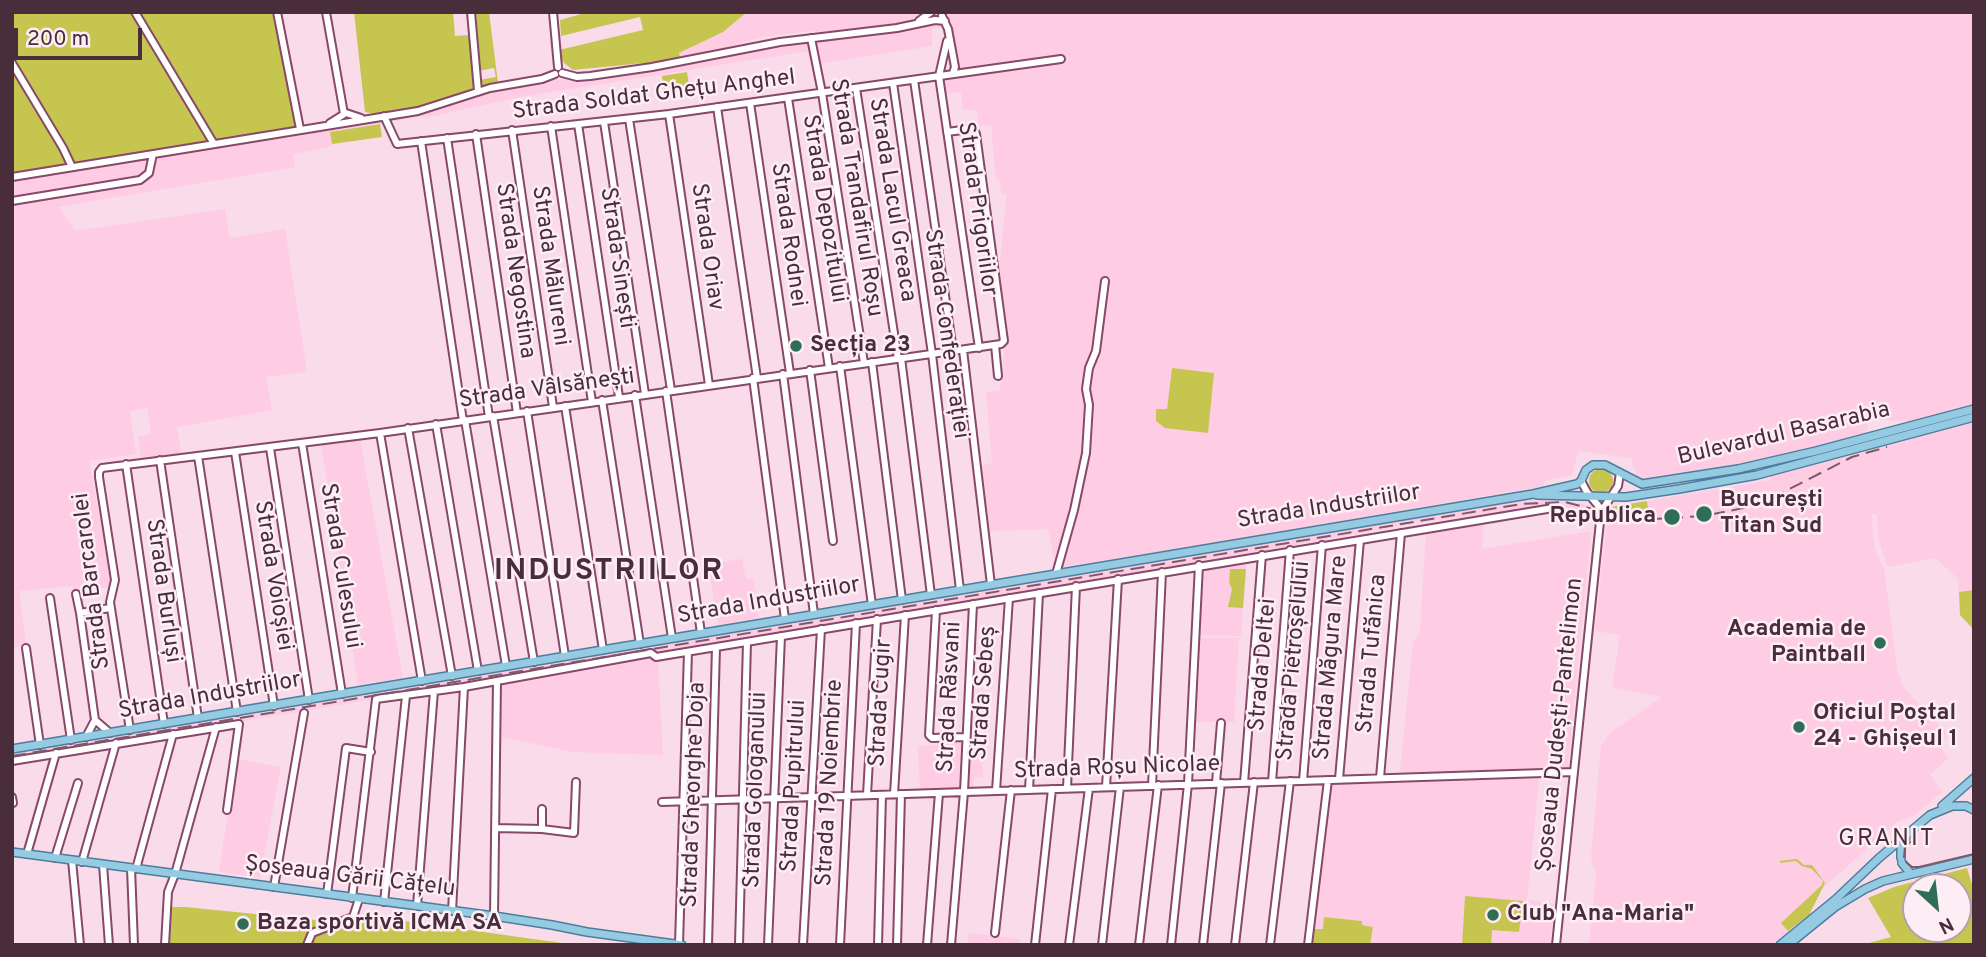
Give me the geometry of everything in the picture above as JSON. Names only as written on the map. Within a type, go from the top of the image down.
[{"type":"main road","name":"Bulevardul Basarabia","points":[[1605,465],[1638,483],[1646,484],[1738,469],[1974,409]]},
{"type":"main road","name":"Bulevardul Basarabia","points":[[1610,498],[1653,494],[1757,475],[1974,417]]},
{"type":"main road","name":"Strada Industriilor","points":[[12,750],[1533,494],[1581,481],[1589,467],[1605,465]]},
{"type":"main road","name":"Strada Industriilor","points":[[1533,494],[1610,498]]},
{"type":"main road","points":[[1780,945],[1974,778]]},
{"type":"main road","points":[[1930,815],[1952,806],[1966,806],[1974,810]]},
{"type":"main road","points":[[1908,833],[1901,848],[1902,860],[1910,873]]},
{"type":"main road","name":"Șoseaua Gării Cățelu","points":[[12,852],[494,916],[587,933],[681,945]]},
{"type":"main road","points":[[1916,873],[1973,861]]},
{"type":"main road","points":[[1788,945],[1858,892],[1882,881],[1902,876]]},
{"type":"street","points":[[135,12],[214,144]]},
{"type":"street","points":[[277,12],[300,129]]},
{"type":"street","points":[[326,12],[346,118]]},
{"type":"street","points":[[471,12],[478,91]]},
{"type":"street","points":[[553,12],[558,71]]},
{"type":"street","points":[[12,177],[300,129],[346,118],[425,110],[478,91],[542,79],[558,71],[583,77],[630,71],[811,38],[915,24],[938,16],[948,35],[946,71]]},
{"type":"street","points":[[946,71],[948,35]]},
{"type":"street","name":"Strada Trandafirul Roșu","points":[[811,38],[868,362],[902,600]]},
{"type":"street","name":"Strada Soldat Ghețu Anghel","points":[[384,116],[395,143],[421,141],[669,114],[914,80],[946,71],[1061,59]]},
{"type":"street","points":[[12,63],[72,167]]},
{"type":"street","name":"Strada Prigoriilor","points":[[946,71],[947,132],[979,348]]},
{"type":"street","points":[[914,80],[953,351]]},
{"type":"street","name":"Strada Confederației","points":[[893,83],[932,354],[960,590]]},
{"type":"street","name":"Strada Lacul Greaca","points":[[856,88],[900,358],[932,595]]},
{"type":"street","name":"Strada Depozitului","points":[[788,98],[829,368]]},
{"type":"street","name":"Strada Rodnei","points":[[750,103],[814,614]]},
{"type":"street","points":[[717,107],[785,619]]},
{"type":"street","name":"Strada Oriav","points":[[669,114],[709,385]]},
{"type":"street","points":[[629,119],[701,634]]},
{"type":"street","points":[[604,122],[645,394]]},
{"type":"street","name":"Strada Sinești","points":[[578,124],[619,397]]},
{"type":"street","points":[[551,126],[592,402]]},
{"type":"street","points":[[947,132],[972,129],[976,134],[1004,341],[998,345],[998,376]]},
{"type":"street","name":"Strada Mălureni","points":[[512,130],[552,407]]},
{"type":"street","name":"Strada Negostina","points":[[476,134],[517,413]]},
{"type":"street","points":[[447,138],[491,416],[534,662]]},
{"type":"street","points":[[421,141],[464,421],[506,666]]},
{"type":"street","points":[[12,201],[140,180],[149,173],[153,154]]},
{"type":"street","points":[[1056,574],[1086,453],[1088,368],[1096,351],[1105,281]]},
{"type":"street","name":"Strada Vâlsănești","points":[[100,471],[104,467],[380,433],[998,345]]},
{"type":"street","points":[[963,350],[991,585]]},
{"type":"street","points":[[840,366],[872,605]]},
{"type":"street","points":[[810,370],[833,541]]},
{"type":"street","points":[[635,395],[672,638]]},
{"type":"street","points":[[602,400],[640,644]]},
{"type":"street","points":[[565,406],[603,650]]},
{"type":"street","points":[[527,411],[565,656]]},
{"type":"street","points":[[436,424],[478,671]]},
{"type":"street","points":[[408,428],[452,676]]},
{"type":"street","points":[[380,433],[422,681]]},
{"type":"street","name":"Strada Culesului","points":[[302,443],[342,694]]},
{"type":"street","points":[[270,447],[273,481],[309,699]]},
{"type":"street","name":"Strada Voioșiei","points":[[235,452],[274,705]]},
{"type":"street","points":[[198,456],[237,712]]},
{"type":"street","points":[[160,460],[198,718]]},
{"type":"street","name":"Strada Burluși","points":[[126,464],[164,724]]},
{"type":"street","name":"Strada Barcarolei","points":[[100,471],[116,580],[110,596],[110,608],[130,730]]},
{"type":"street","points":[[1581,481],[1601,509],[1618,486],[1620,473]]},
{"type":"street","points":[[307,945],[312,933],[353,917],[376,699],[464,687],[651,653],[656,657],[688,652],[1553,508]]},
{"type":"street","name":"Șoseaua Dudești-Pantelimon","points":[[1556,945],[1601,509]]},
{"type":"street","name":"Strada Tufănica","points":[[1380,778],[1401,533]]},
{"type":"street","name":"Strada Măgura Mare","points":[[1339,779],[1360,540]]},
{"type":"street","name":"Strada Pietroșelului","points":[[1303,780],[1322,545]]},
{"type":"street","name":"Strada Deltei","points":[[1272,782],[1290,550]]},
{"type":"street","points":[[1244,782],[1262,555]]},
{"type":"street","points":[[1062,557],[1067,572]]},
{"type":"street","points":[[1171,945],[1188,784],[1199,565]]},
{"type":"street","points":[[1139,945],[1155,785],[1162,572]]},
{"type":"street","points":[[1106,787],[1118,579]]},
{"type":"street","points":[[1067,788],[1076,586]]},
{"type":"street","points":[[1029,790],[1039,593]]},
{"type":"street","points":[[76,594],[95,720],[86,737]]},
{"type":"street","points":[[50,598],[71,740]]},
{"type":"street","name":"Strada Sebeș","points":[[996,791],[1009,598]]},
{"type":"street","name":"Strada Răsvani","points":[[951,945],[964,792],[974,604]]},
{"type":"street","points":[[80,613],[110,608]]},
{"type":"street","points":[[936,610],[929,735],[932,738],[966,737]]},
{"type":"street","name":"Strada Cugir","points":[[897,945],[898,794],[905,615]]},
{"type":"street","points":[[867,795],[877,619]]},
{"type":"street","name":"Strada 19 Noiembrie","points":[[840,945],[856,623]]},
{"type":"street","name":"Strada Pupitrului","points":[[803,945],[821,629]]},
{"type":"street","name":"Strada Gologanului","points":[[768,945],[781,636]]},
{"type":"street","points":[[738,945],[747,642]]},
{"type":"street","name":"Strada Gheorghe Doja","points":[[708,945],[716,647]]},
{"type":"street","points":[[26,648],[40,745]]},
{"type":"street","points":[[681,945],[688,652]]},
{"type":"street","points":[[494,916],[497,681]]},
{"type":"street","points":[[452,911],[464,687]]},
{"type":"street","points":[[417,906],[434,691]]},
{"type":"street","points":[[384,902],[406,696]]},
{"type":"street","points":[[274,887],[303,713]]},
{"type":"street","points":[[95,720],[110,733]]},
{"type":"street","points":[[1203,945],[1221,723]]},
{"type":"street","name":"Strada Industriilor","points":[[216,727],[239,724],[227,810]]},
{"type":"street","points":[[12,761],[216,727],[166,901],[165,945]]},
{"type":"street","points":[[134,945],[133,868],[173,734]]},
{"type":"street","points":[[82,862],[116,743]]},
{"type":"street","points":[[327,894],[346,748],[371,751]]},
{"type":"street","points":[[27,854],[56,753]]},
{"type":"street","name":"Strada Roșu Nicolae","points":[[662,802],[1574,772]]},
{"type":"street","points":[[1308,945],[1328,780]]},
{"type":"street","points":[[1270,945],[1290,781]]},
{"type":"street","points":[[495,828],[574,833],[576,782]]},
{"type":"street","points":[[1235,945],[1254,782]]},
{"type":"street","points":[[55,858],[78,783]]},
{"type":"street","points":[[1102,945],[1120,787]]},
{"type":"street","points":[[1069,945],[1089,788]]},
{"type":"street","points":[[1035,945],[1052,789]]},
{"type":"street","points":[[995,933],[1011,790]]},
{"type":"street","points":[[927,945],[939,793]]},
{"type":"street","points":[[878,945],[882,794]]},
{"type":"street","points":[[542,809],[542,829]]},
{"type":"street","points":[[72,860],[80,945]]},
{"type":"street","points":[[103,865],[109,945]]},
{"type":"shaded area","points":[[12,12],[278,12],[298,126],[12,174]]},
{"type":"shaded area","points":[[354,12],[453,12],[455,36],[471,35],[476,88],[425,106],[375,114],[365,112]]},
{"type":"shaded area","points":[[473,12],[489,12],[498,83],[481,87],[479,80],[496,77],[494,68],[478,71]]},
{"type":"shaded area","points":[[589,12],[747,12],[723,32],[679,53],[681,60],[650,66],[644,63],[573,70],[563,62],[559,50],[643,30],[640,17],[561,36],[560,20]]},
{"type":"shaded area","points":[[747,12],[1974,12],[1974,404],[1911,421],[1869,419],[1865,436],[1745,464],[1638,481],[1631,458],[1578,451],[1572,475],[1544,481],[1543,486],[1056,568],[1048,529],[989,531],[980,466],[992,463],[986,392],[1000,391],[1005,342],[996,261],[1000,260],[1007,194],[1002,194],[999,179],[996,179],[991,125],[978,126],[977,110],[962,110],[961,92],[946,94],[945,78],[959,75],[952,26],[932,29],[932,46],[811,65],[808,51],[520,97],[425,118],[422,116],[331,132],[332,146],[293,154],[295,167],[58,207],[75,231],[225,209],[230,238],[285,229],[307,372],[266,377],[272,410],[177,427],[181,453],[141,458],[138,437],[151,434],[147,408],[130,411],[136,454],[89,461],[112,583],[109,587],[74,592],[72,586],[19,591],[26,645],[12,648],[12,174],[365,115],[367,121],[426,111],[503,87],[641,71],[822,39],[817,32],[810,31],[762,37],[681,60],[679,53],[723,32]]},
{"type":"shaded area","points":[[687,72],[689,85],[664,89],[662,76]]},
{"type":"shaded area","points":[[380,124],[382,137],[332,144],[330,132]]},
{"type":"shaded area","points":[[1172,368],[1214,373],[1208,433],[1165,428],[1156,421],[1156,409],[1167,409]]},
{"type":"shaded area","points":[[1974,423],[1974,590],[1959,592],[1958,579],[1936,558],[1889,567],[1878,537],[1877,515],[1872,514],[1874,542],[1884,568],[1897,669],[1904,688],[1947,734],[1941,747],[1948,758],[1930,775],[1942,792],[1913,816],[1897,822],[1783,924],[1789,932],[1772,945],[1589,945],[1596,873],[1591,858],[1601,746],[1610,733],[1662,697],[1612,687],[1620,635],[1595,631],[1608,513],[1649,515],[1647,501],[1770,480],[1770,475],[1885,441]]},
{"type":"shaded area","points":[[360,439],[403,678],[358,685],[321,443]]},
{"type":"shaded area","points":[[1601,469],[1609,473],[1613,481],[1609,489],[1601,493],[1593,489],[1589,481],[1593,473]]},
{"type":"shaded area","points":[[1557,499],[1593,506],[1594,514],[1558,506],[1427,521],[1163,569],[654,654],[651,657],[652,662],[658,661],[663,755],[573,752],[501,737],[499,678],[12,760],[12,754],[1427,515],[1511,502]]},
{"type":"shaded area","points":[[1647,501],[1649,516],[1608,513],[1611,507]]},
{"type":"shaded area","points":[[1484,522],[1482,549],[1591,531],[1568,767],[1540,768],[1527,900],[1554,904],[1550,945],[1370,945],[1373,927],[1361,925],[1361,921],[1325,917],[1323,930],[1314,929],[1332,782],[1399,780],[1413,642],[1420,631],[1426,533]]},
{"type":"shaded area","points":[[742,559],[746,579],[753,578],[759,618],[718,625],[708,564]]},
{"type":"shaded area","points":[[1246,562],[1241,636],[1197,635],[1200,568]]},
{"type":"shaded area","points":[[1230,569],[1246,569],[1243,608],[1228,607],[1232,589],[1229,583]]},
{"type":"shaded area","points":[[1974,590],[1974,630],[1960,615],[1959,592]]},
{"type":"shaded area","points":[[1197,638],[1239,638],[1234,722],[1192,722]]},
{"type":"shaded area","points":[[967,741],[967,747],[982,747],[983,777],[974,777],[974,789],[920,791],[918,746]]},
{"type":"shaded area","points":[[236,759],[281,767],[260,877],[219,872]]},
{"type":"shaded area","points":[[1797,859],[1804,865],[1812,865],[1825,883],[1809,915],[1788,931],[1781,923],[1822,885],[1823,881],[1812,869],[1802,866],[1796,861],[1780,863]]},
{"type":"shaded area","points":[[1967,868],[1969,873],[1948,873]]},
{"type":"shaded area","points":[[1972,884],[1974,945],[1862,945],[1891,937],[1868,898],[1902,885],[1902,943],[1972,943]]},
{"type":"shaded area","name":"Club \"Ana-Maria\"","points":[[1465,896],[1523,901],[1519,932],[1492,930],[1491,945],[1462,945]]},
{"type":"shaded area","name":"Baza sportivă ICMA SA","points":[[170,907],[316,920],[315,929],[307,934],[305,945],[169,945]]},
{"type":"shaded area","points":[[362,915],[576,945],[312,945],[313,939],[319,933],[352,923]]},
{"type":"shaded area","points":[[1324,917],[1362,921],[1362,925],[1373,927],[1370,945],[1312,945],[1314,929],[1323,929]]},
{"type":"shaded area","points":[[969,933],[1020,939],[1020,945],[968,945]]},
{"type":"tram line","points":[[1904,857],[1905,847],[1917,836]]},
{"type":"tram line","points":[[1906,862],[1912,867],[1919,867],[1974,854]]},
{"type":"railway","points":[[12,756],[1521,504],[1565,502],[1619,516],[1654,519],[1704,516],[1758,505],[1852,457],[1887,447]]},
{"type":"place","name":"Secția 23","points":[[796,346]]},
{"type":"place","name":"București Titan Sud","points":[[1704,514]]},
{"type":"place","name":"Republica","points":[[1672,517]]},
{"type":"place","name":"Academia de Paintball","points":[[1880,643]]},
{"type":"place","name":"Oficiul Poștal 24 - Ghișeul 1","points":[[1799,727]]},
{"type":"place","name":"Club \"Ana-Maria\"","points":[[1493,915]]},
{"type":"place","name":"Baza sportivă ICMA SA","points":[[243,924]]},
{"type":"district","name":"INDUSTRIILOR","points":[[609,573]]},
{"type":"district","name":"GRANIT","points":[[1887,840]]}]
